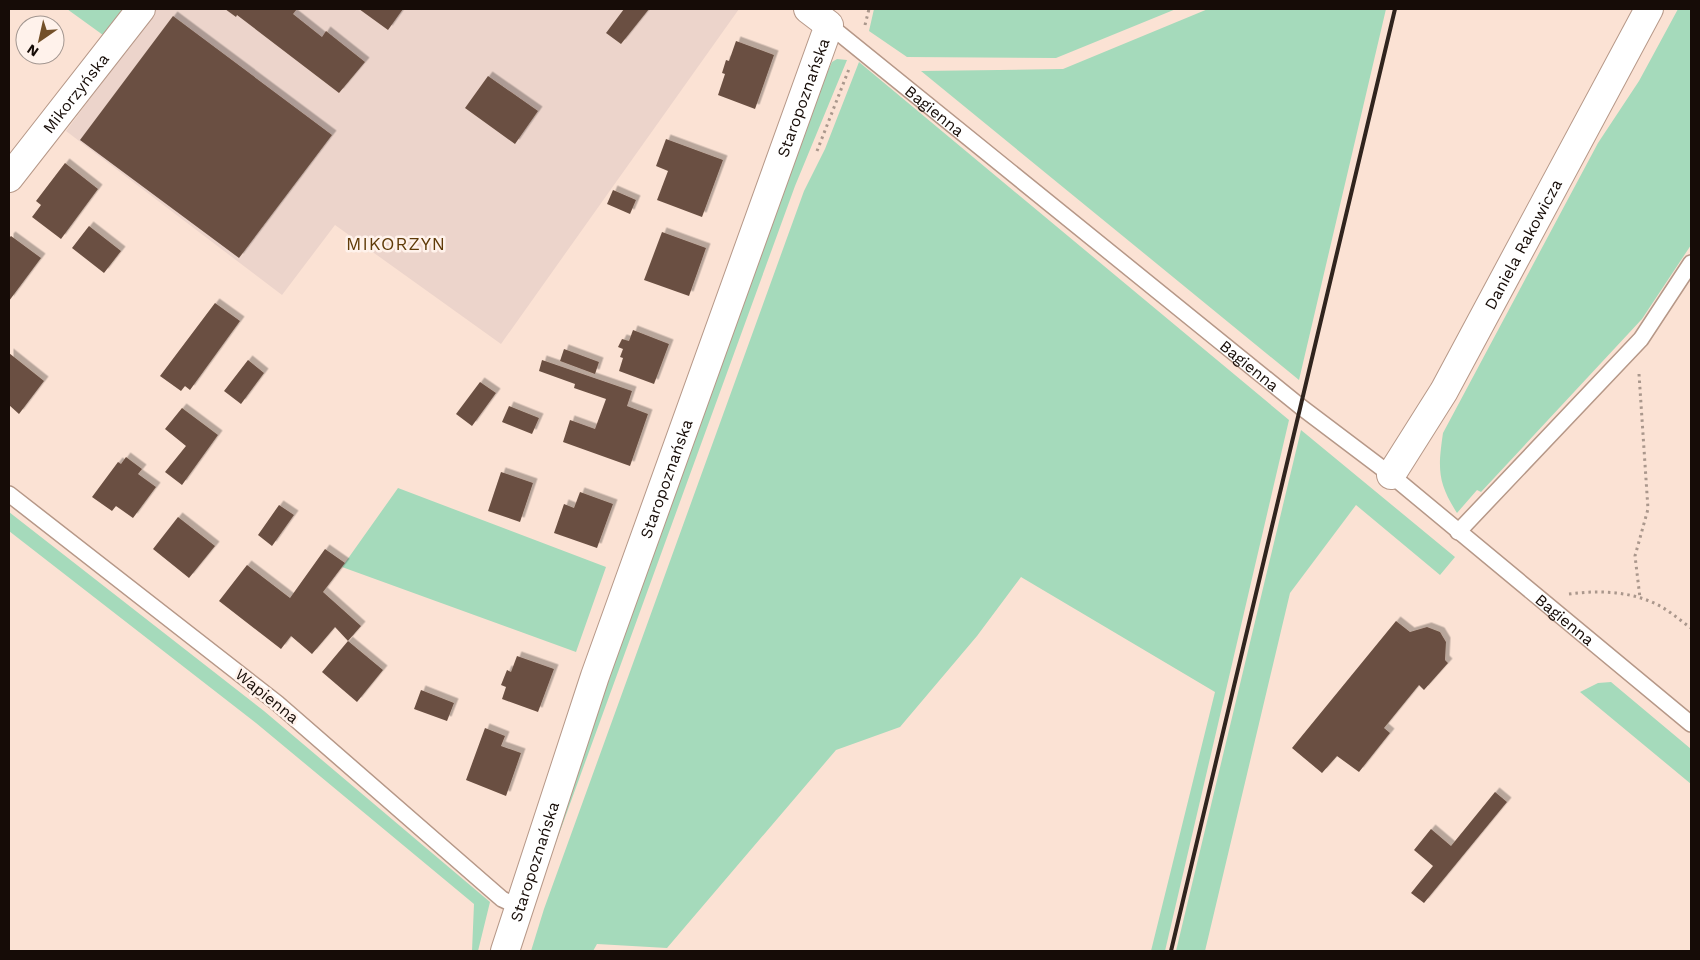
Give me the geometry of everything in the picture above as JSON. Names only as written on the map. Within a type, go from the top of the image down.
[{"type":"street","name":"Mikorzyńska","points":[[9,178],[141,9]]},
{"type":"street","name":"Daniela Rakowicza","points":[[1390,476],[1444,391],[1649,9]]},
{"type":"street","name":"Staropoznańska","points":[[505,951],[595,676],[824,14]]},
{"type":"lane","name":"Bagienna","points":[[824,14],[1285,394],[1390,476],[1691,724]]},
{"type":"lane","points":[[1458,532],[1641,339],[1691,263]]},
{"type":"lane","name":"Wapienna","points":[[9,494],[277,703],[502,899],[519,907]]},
{"type":"path","points":[[1640,598],[1635,556],[1648,510],[1638,361],[1641,339]]},
{"type":"path","points":[[1539,598],[1585,592],[1629,594],[1660,606],[1691,628]]},
{"type":"shaded area","points":[[135,9],[739,9],[501,344],[335,225],[282,295],[66,131],[149,19]]},
{"type":"green space","points":[[67,9],[124,9],[103,35]]},
{"type":"green space","points":[[874,9],[1176,9],[1056,58],[907,57],[869,31]]},
{"type":"green space","points":[[1208,9],[1386,9],[1299,380],[921,71],[1063,69]]},
{"type":"green space","points":[[1678,9],[1691,9],[1691,245],[1642,319],[1481,492],[1477,490],[1457,513],[1442,483],[1440,456],[1443,433],[1598,143],[1639,81]]},
{"type":"green space","points":[[837,59],[847,60],[795,186],[547,867],[606,687],[826,75],[832,62]]},
{"type":"green space","points":[[859,62],[1289,420],[1165,951],[1151,951],[1215,692],[1021,577],[977,636],[900,727],[836,750],[667,948],[597,944],[593,951],[531,951],[544,909],[804,191],[825,149]]},
{"type":"green space","points":[[1301,430],[1455,557],[1440,575],[1356,505],[1290,593],[1205,951],[1176,951]]},
{"type":"green space","points":[[398,488],[606,567],[576,652],[342,567]]},
{"type":"green space","points":[[9,512],[264,711],[490,902],[478,951],[472,951],[474,904],[256,723],[9,531]]},
{"type":"green space","points":[[1611,682],[1691,749],[1691,784],[1580,692],[1598,683]]},
{"type":"building","points":[[225,9],[297,9],[293,14],[322,37],[326,31],[365,62],[339,93],[237,15],[236,17]]},
{"type":"building","points":[[359,9],[403,9],[388,30]]},
{"type":"building","points":[[624,9],[649,9],[621,44],[606,33]]},
{"type":"building","points":[[173,16],[332,135],[239,258],[80,140]]},
{"type":"building","points":[[736,41],[774,55],[755,109],[718,95],[725,74],[722,73],[726,60],[729,61]]},
{"type":"building","points":[[488,76],[538,111],[515,144],[465,108]]},
{"type":"building","points":[[666,139],[723,160],[702,217],[657,200],[668,171],[656,166]]},
{"type":"building","points":[[65,163],[98,189],[61,239],[32,217],[41,205],[36,201]]},
{"type":"building","points":[[613,190],[636,200],[630,214],[607,204]]},
{"type":"building","points":[[89,226],[121,251],[104,273],[72,248]]},
{"type":"building","points":[[662,232],[706,248],[689,296],[644,280]]},
{"type":"building","points":[[11,236],[41,258],[9,301],[9,238]]},
{"type":"building","points":[[215,303],[240,321],[190,390],[185,386],[181,391],[160,376]]},
{"type":"building","points":[[633,330],[669,344],[654,384],[619,371],[623,358],[620,357],[623,349],[618,347],[622,339],[629,341]]},
{"type":"building","points":[[564,349],[599,362],[595,374],[560,361]]},
{"type":"building","points":[[9,353],[44,381],[19,414],[9,405]]},
{"type":"building","points":[[248,360],[264,373],[241,404],[224,391]]},
{"type":"building","points":[[542,360],[632,391],[627,406],[648,414],[630,466],[563,442],[570,420],[595,429],[606,399],[574,388],[575,384],[539,371]]},
{"type":"building","points":[[480,382],[496,393],[472,426],[456,414]]},
{"type":"building","points":[[509,406],[539,418],[532,434],[502,422]]},
{"type":"building","points":[[182,408],[218,435],[182,485],[165,472],[186,446],[165,429]]},
{"type":"building","points":[[126,457],[142,469],[138,474],[156,487],[133,518],[116,506],[112,511],[92,497],[118,462],[121,464]]},
{"type":"building","points":[[501,472],[533,483],[520,522],[488,511]]},
{"type":"building","points":[[580,492],[613,504],[597,548],[554,533],[564,504],[574,508]]},
{"type":"building","points":[[279,505],[294,515],[272,546],[258,535]]},
{"type":"building","points":[[178,517],[215,546],[189,578],[153,549]]},
{"type":"building","points":[[325,549],[345,563],[323,592],[361,626],[348,641],[335,627],[312,654],[291,636],[281,649],[219,601],[247,565],[290,598]]},
{"type":"building","points":[[1396,621],[1410,632],[1427,627],[1440,632],[1446,642],[1445,660],[1448,663],[1424,690],[1419,685],[1384,728],[1390,733],[1359,772],[1337,756],[1322,773],[1292,748]]},
{"type":"building","points":[[348,641],[383,670],[357,702],[322,672]]},
{"type":"building","points":[[517,656],[554,669],[538,712],[502,699],[506,687],[501,685],[507,670],[511,672]]},
{"type":"building","points":[[421,690],[454,703],[447,721],[414,709]]},
{"type":"building","points":[[485,728],[505,736],[501,746],[521,753],[506,796],[466,780]]},
{"type":"building","points":[[1495,792],[1507,802],[1424,903],[1411,893],[1433,866],[1414,850],[1431,829],[1451,846]]},
{"type":"railway","points":[[1171,951],[1395,9]]},
{"type":"district","name":"MIKORZYN","points":[[396,243]]}]
